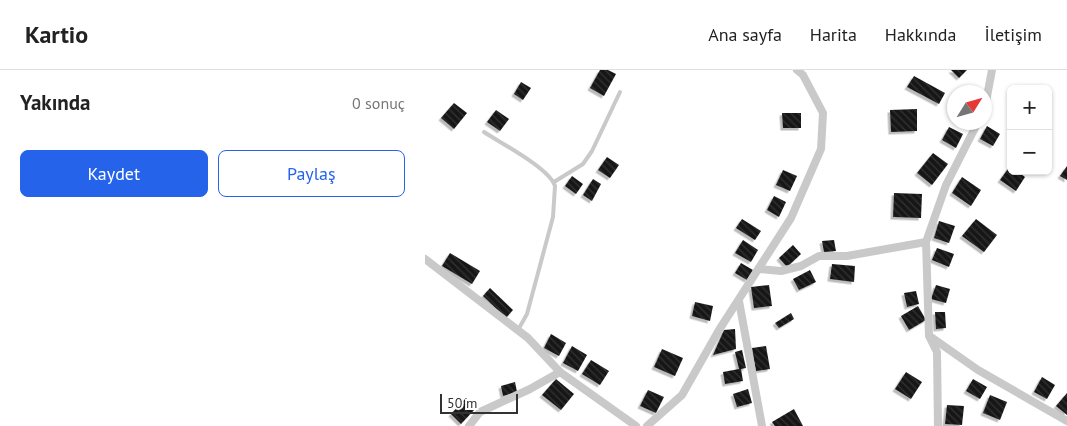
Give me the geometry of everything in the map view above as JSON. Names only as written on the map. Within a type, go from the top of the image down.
[{"type":"street","points":[[647,426],[682,395],[719,330],[791,218],[821,149],[823,113],[803,75],[797,70]]},
{"type":"street","points":[[989,85],[992,70]]},
{"type":"street","points":[[938,426],[937,352],[929,336],[926,242],[946,185],[974,130]]},
{"type":"street","points":[[759,269],[781,271],[801,266],[819,256],[847,256],[926,242]]},
{"type":"street","points":[[425,259],[528,338],[560,372],[636,426]]},
{"type":"street","points":[[739,301],[762,426]]},
{"type":"street","points":[[929,336],[978,370],[1067,421]]},
{"type":"street","points":[[469,426],[480,412],[530,389],[560,372]]},
{"type":"lane","points":[[554,182],[583,164],[592,151],[620,92]]},
{"type":"lane","points":[[484,132],[545,171],[555,186],[553,216],[527,314],[517,330]]},
{"type":"building","points":[[600,70],[608,70],[616,74],[604,96],[590,88]]},
{"type":"building","points":[[951,70],[967,70],[959,78]]},
{"type":"building","points":[[914,76],[945,93],[939,104],[907,87]]},
{"type":"building","points":[[521,82],[531,88],[523,100],[514,94]]},
{"type":"building","points":[[454,103],[467,113],[454,129],[441,118]]},
{"type":"building","points":[[917,109],[917,131],[891,132],[890,110]]},
{"type":"building","points":[[496,110],[509,119],[500,131],[487,122]]},
{"type":"building","points":[[782,113],[801,113],[801,128],[783,128]]},
{"type":"building","points":[[992,129],[1000,134],[993,146],[980,139],[985,130]]},
{"type":"building","points":[[947,130],[955,130],[963,134],[956,148],[942,140]]},
{"type":"building","points":[[933,153],[948,164],[932,185],[917,173]]},
{"type":"building","points":[[607,157],[619,165],[610,178],[598,170]]},
{"type":"building","points":[[1067,166],[1067,180],[1060,176]]},
{"type":"building","points":[[783,170],[797,176],[790,191],[776,185]]},
{"type":"building","points":[[1007,170],[1007,175],[1022,175],[1025,177],[1016,191],[1000,180]]},
{"type":"building","points":[[572,176],[583,184],[576,194],[565,186]]},
{"type":"building","points":[[962,177],[981,190],[971,206],[952,193]]},
{"type":"building","points":[[593,179],[601,184],[592,201],[583,195]]},
{"type":"building","points":[[894,193],[922,194],[921,218],[893,217]]},
{"type":"building","points":[[774,196],[786,202],[779,217],[767,210]]},
{"type":"building","points":[[742,219],[761,231],[755,240],[736,228]]},
{"type":"building","points":[[976,219],[997,235],[984,252],[962,236]]},
{"type":"building","points":[[939,221],[955,226],[949,243],[934,238]]},
{"type":"building","points":[[743,240],[758,250],[751,262],[735,253]]},
{"type":"building","points":[[834,240],[836,251],[824,252],[822,241]]},
{"type":"building","points":[[793,245],[801,254],[787,267],[779,258]]},
{"type":"building","points":[[937,248],[954,254],[949,267],[932,260]]},
{"type":"building","points":[[450,253],[480,271],[472,284],[442,266]]},
{"type":"building","points":[[741,263],[753,270],[747,280],[735,273]]},
{"type":"building","points":[[832,264],[855,266],[854,282],[830,279]]},
{"type":"building","points":[[810,270],[816,282],[799,290],[793,279]]},
{"type":"building","points":[[769,285],[772,306],[754,308],[751,287]]},
{"type":"building","points":[[936,285],[950,289],[946,303],[931,299]]},
{"type":"building","points":[[490,288],[513,310],[506,318],[483,296]]},
{"type":"building","points":[[916,291],[919,304],[907,307],[904,293]]},
{"type":"building","points":[[695,302],[713,306],[710,321],[692,316]]},
{"type":"building","points":[[918,306],[926,320],[909,330],[901,316]]},
{"type":"building","points":[[935,312],[945,312],[946,328],[936,329]]},
{"type":"building","points":[[791,313],[794,319],[779,328],[775,323]]},
{"type":"building","points":[[735,329],[736,349],[713,355],[724,330]]},
{"type":"building","points":[[551,334],[566,343],[559,356],[544,348]]},
{"type":"building","points":[[572,346],[587,355],[578,371],[563,363]]},
{"type":"building","points":[[766,346],[770,369],[756,371],[752,348]]},
{"type":"building","points":[[662,349],[683,358],[675,376],[654,367]]},
{"type":"building","points":[[742,350],[746,368],[741,369],[743,381],[725,384],[723,372],[739,369],[735,352]]},
{"type":"building","points":[[591,360],[609,371],[600,385],[582,374]]},
{"type":"building","points":[[906,372],[922,382],[911,399],[895,389]]},
{"type":"building","points":[[1042,377],[1055,385],[1047,399],[1034,392]]},
{"type":"building","points":[[556,379],[574,394],[561,410],[542,395]]},
{"type":"building","points":[[973,379],[987,387],[980,399],[966,391]]},
{"type":"building","points":[[515,382],[517,392],[503,396],[501,386]]},
{"type":"building","points":[[748,389],[752,403],[737,407],[733,394]]},
{"type":"building","points":[[648,390],[664,397],[656,413],[640,406]]},
{"type":"building","points":[[1067,393],[1067,415],[1056,406]]},
{"type":"building","points":[[990,395],[1007,402],[1000,420],[983,413]]},
{"type":"building","points":[[466,398],[476,408],[461,424],[451,414]]},
{"type":"building","points":[[947,405],[964,406],[962,425],[945,424]]},
{"type":"building","points":[[794,409],[803,426],[775,426],[772,422]]}]
